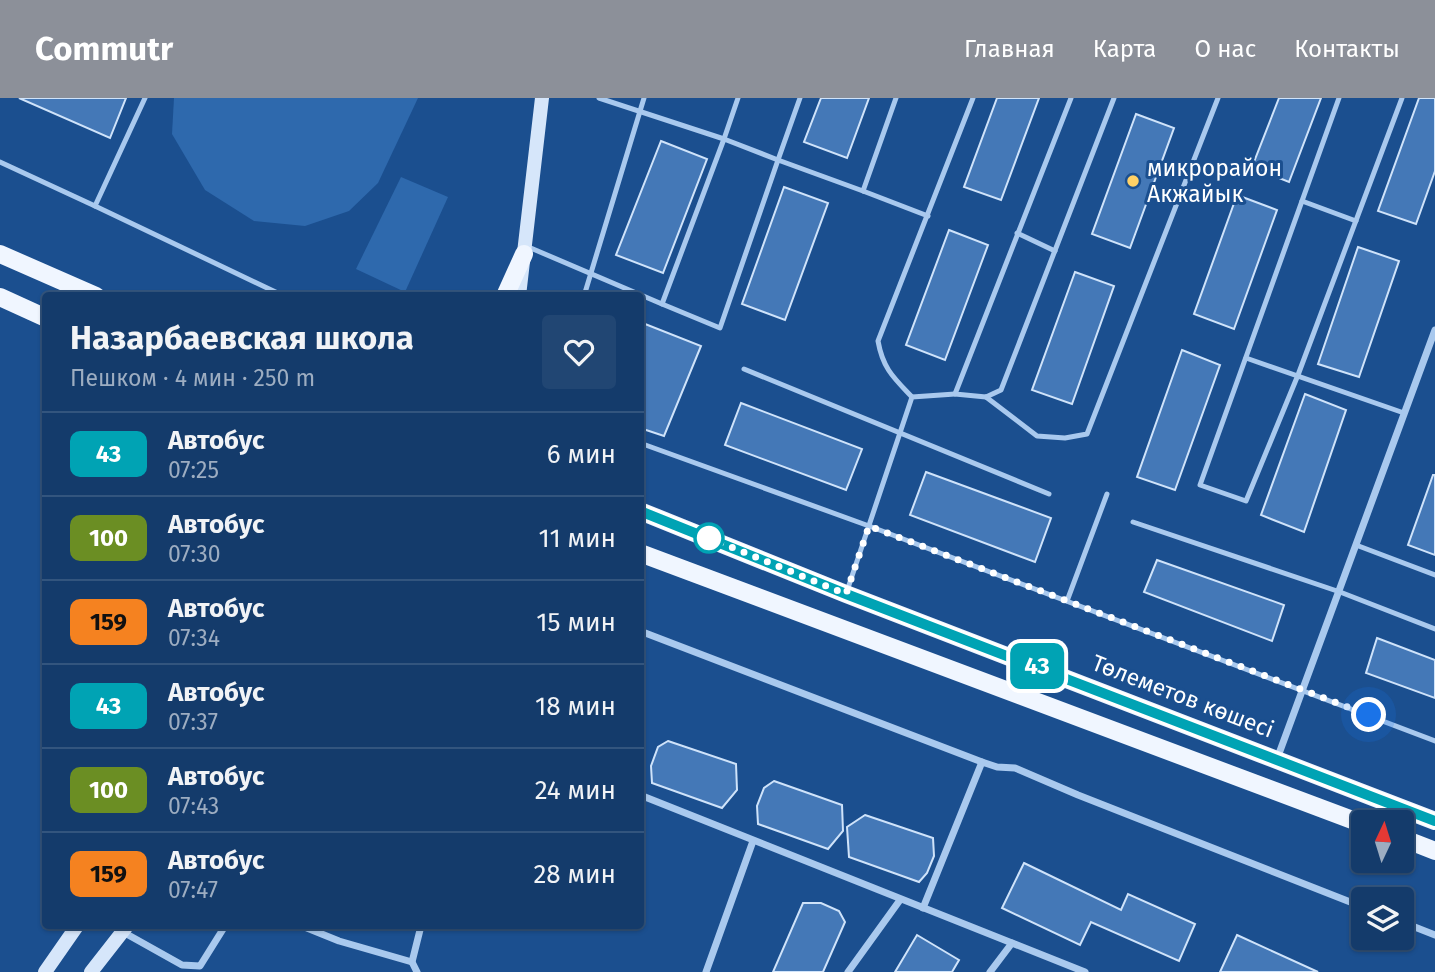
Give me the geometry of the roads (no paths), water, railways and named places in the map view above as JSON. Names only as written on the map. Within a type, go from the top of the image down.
[{"type":"main road","points":[[519,292],[542,98]]},
{"type":"main road","points":[[507,292],[524,249]]},
{"type":"main road","points":[[0,254],[87,292]]},
{"type":"main road","points":[[0,297],[42,316]]},
{"type":"main road","name":"Төлеметов көшесі","points":[[644,513],[846,594],[1435,821]]},
{"type":"main road","points":[[644,554],[1351,820]]},
{"type":"main road","points":[[1414,843],[1435,851]]},
{"type":"main road","points":[[45,972],[75,929]]},
{"type":"main road","points":[[91,972],[125,929]]},
{"type":"street","points":[[1277,759],[1435,330]]},
{"type":"street","points":[[644,633],[982,762],[997,767],[1015,768],[1351,902]]},
{"type":"street","points":[[923,908],[982,762]]},
{"type":"street","points":[[644,797],[1085,972]]},
{"type":"street","points":[[706,972],[753,841]]},
{"type":"street","points":[[848,972],[900,900]]},
{"type":"street","points":[[1414,927],[1435,935]]},
{"type":"street","points":[[125,929],[181,965],[200,966],[223,929]]},
{"type":"street","points":[[309,929],[339,941],[412,962]]},
{"type":"street","points":[[417,972],[412,962],[420,929]]},
{"type":"street","points":[[990,972],[1012,943]]},
{"type":"lane","points":[[95,206],[145,98]]},
{"type":"lane","points":[[599,98],[724,139],[928,216]]},
{"type":"lane","points":[[585,292],[644,98]]},
{"type":"lane","points":[[662,304],[738,98]]},
{"type":"lane","points":[[644,296],[720,328],[800,98]]},
{"type":"lane","points":[[863,191],[896,98]]},
{"type":"lane","points":[[912,397],[890,374],[881,359],[878,341],[973,98]]},
{"type":"lane","points":[[955,394],[1071,98]]},
{"type":"lane","points":[[912,397],[955,394],[986,397],[1002,390],[1114,98]]},
{"type":"lane","points":[[986,397],[1037,436],[1065,438],[1087,434],[1218,98]]},
{"type":"lane","points":[[1339,98],[1200,485],[1246,501],[1298,375],[1402,98]]},
{"type":"lane","points":[[0,162],[276,292]]},
{"type":"lane","points":[[1302,201],[1356,221]]},
{"type":"lane","points":[[1017,233],[1055,251]]},
{"type":"lane","points":[[524,249],[591,272],[635,292]]},
{"type":"lane","points":[[1246,358],[1404,413]]},
{"type":"lane","points":[[744,369],[1049,494]]},
{"type":"lane","points":[[846,594],[912,397]]},
{"type":"lane","points":[[644,444],[869,526],[1435,741]]},
{"type":"lane","points":[[1067,601],[1107,494]]},
{"type":"lane","points":[[1133,522],[1339,592],[1435,629]]},
{"type":"lane","points":[[1356,545],[1435,575]]},
{"type":"place","name":"микрорайон Акжайык","points":[[1133,181]]}]
